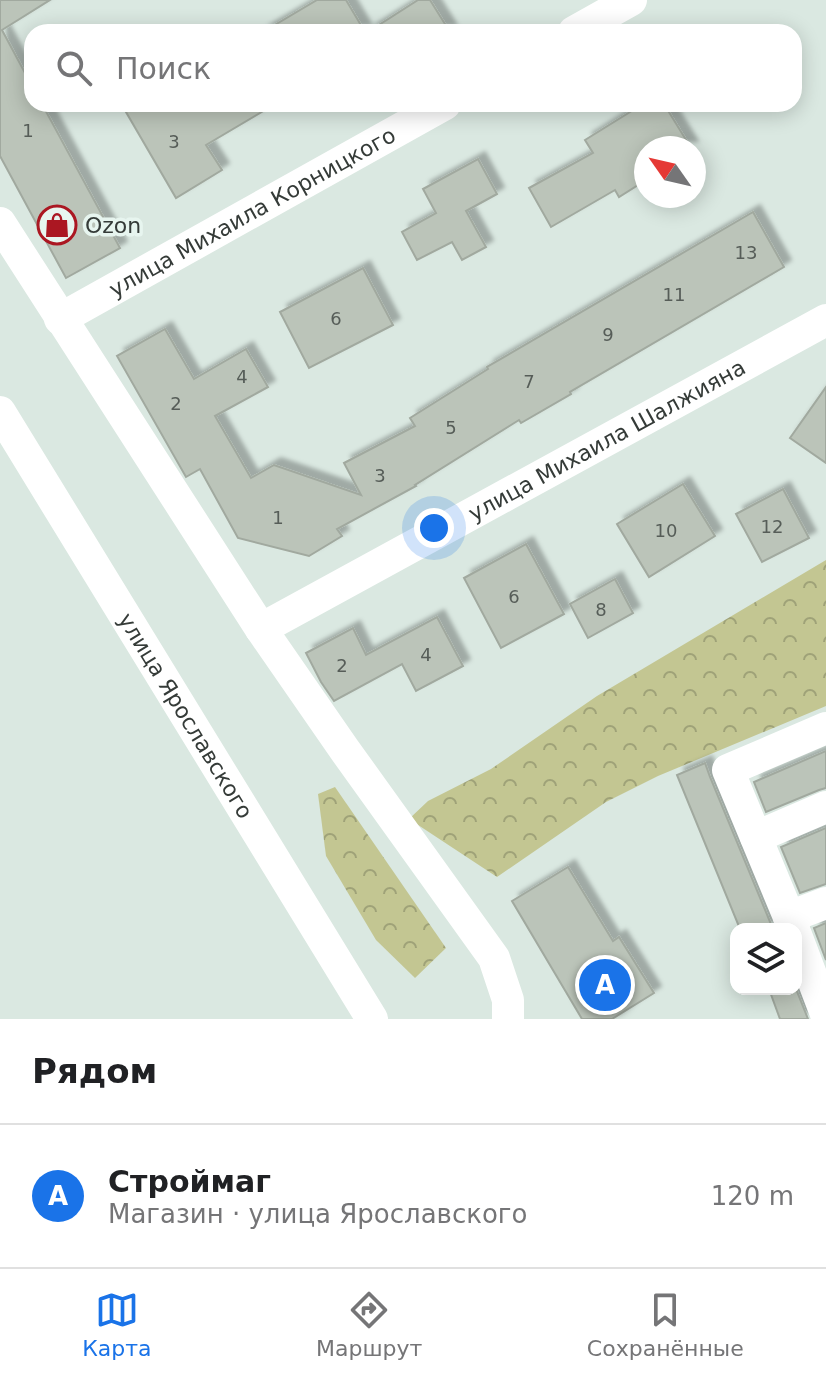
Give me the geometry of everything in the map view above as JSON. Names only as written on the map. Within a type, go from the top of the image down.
[{"type":"street","points":[[588,24],[631,0]]},
{"type":"street","name":"улица Михаила Корницкого","points":[[60,319],[431,112]]},
{"type":"street","points":[[0,223],[261,629],[494,958],[508,1000],[508,1019]]},
{"type":"street","name":"улица Михаила Шалжияна","points":[[261,629],[826,320]]},
{"type":"street","name":"улица Ярославского","points":[[0,412],[372,1019]]},
{"type":"street","points":[[791,923],[728,770],[826,728]]},
{"type":"street","points":[[756,837],[826,807]]},
{"type":"street","points":[[798,923],[826,903]]},
{"type":"street","points":[[802,950],[825,1009]]},
{"type":"green space","points":[[826,560],[826,706],[658,776],[606,802],[497,877],[409,819],[428,801],[491,769],[597,696]]},
{"type":"green space","points":[[335,787],[446,948],[415,978],[376,940],[326,856],[318,794]]},
{"type":"building","points":[[0,0],[50,0],[2,30],[24,71],[24,112],[46,112],[120,248],[66,278],[0,156]]},
{"type":"building","points":[[317,0],[346,0],[360,24],[276,24]]},
{"type":"building","points":[[418,0],[430,0],[445,24],[380,24]]},
{"type":"building","points":[[126,112],[262,112],[206,145],[222,170],[176,198]]},
{"type":"building","points":[[630,112],[669,112],[684,136],[634,136],[634,188],[619,197],[615,190],[551,227],[529,188],[593,153],[585,140]]},
{"type":"building","points":[[478,159],[497,194],[466,211],[486,247],[462,260],[452,242],[417,260],[402,232],[436,213],[423,189]]},
{"type":"building","points":[[753,212],[784,267],[521,423],[519,420],[416,486],[337,529],[342,536],[309,556],[238,538],[200,469],[186,477],[117,356],[165,329],[194,379],[246,349],[268,387],[215,416],[251,478],[274,465],[361,495],[344,463],[415,426],[410,418],[487,367]]},
{"type":"building","points":[[363,268],[393,325],[309,368],[280,312]]},
{"type":"building","points":[[826,387],[826,463],[790,438]]},
{"type":"building","points":[[683,484],[715,536],[649,577],[617,524]]},
{"type":"building","points":[[783,489],[809,538],[762,562],[736,514]]},
{"type":"building","points":[[526,544],[564,614],[501,648],[464,578]]},
{"type":"building","points":[[615,579],[633,613],[588,638],[570,604]]},
{"type":"building","points":[[437,617],[463,666],[416,691],[402,664],[334,701],[306,653],[353,628],[366,655]]},
{"type":"building","points":[[826,751],[826,788],[766,812],[754,782]]},
{"type":"building","points":[[705,763],[771,923],[738,923],[677,775]]},
{"type":"building","points":[[826,828],[826,884],[800,893],[781,847]]},
{"type":"building","points":[[568,867],[613,941],[619,937],[654,993],[612,1019],[582,1019],[512,901]]},
{"type":"building","points":[[826,923],[826,960],[814,928]]},
{"type":"building","points":[[771,995],[798,995],[808,1019],[780,1019]]},
{"type":"place","name":"Ozon","points":[[57,225]]},
{"type":"place","name":"Строймаг","points":[[605,985]]}]
